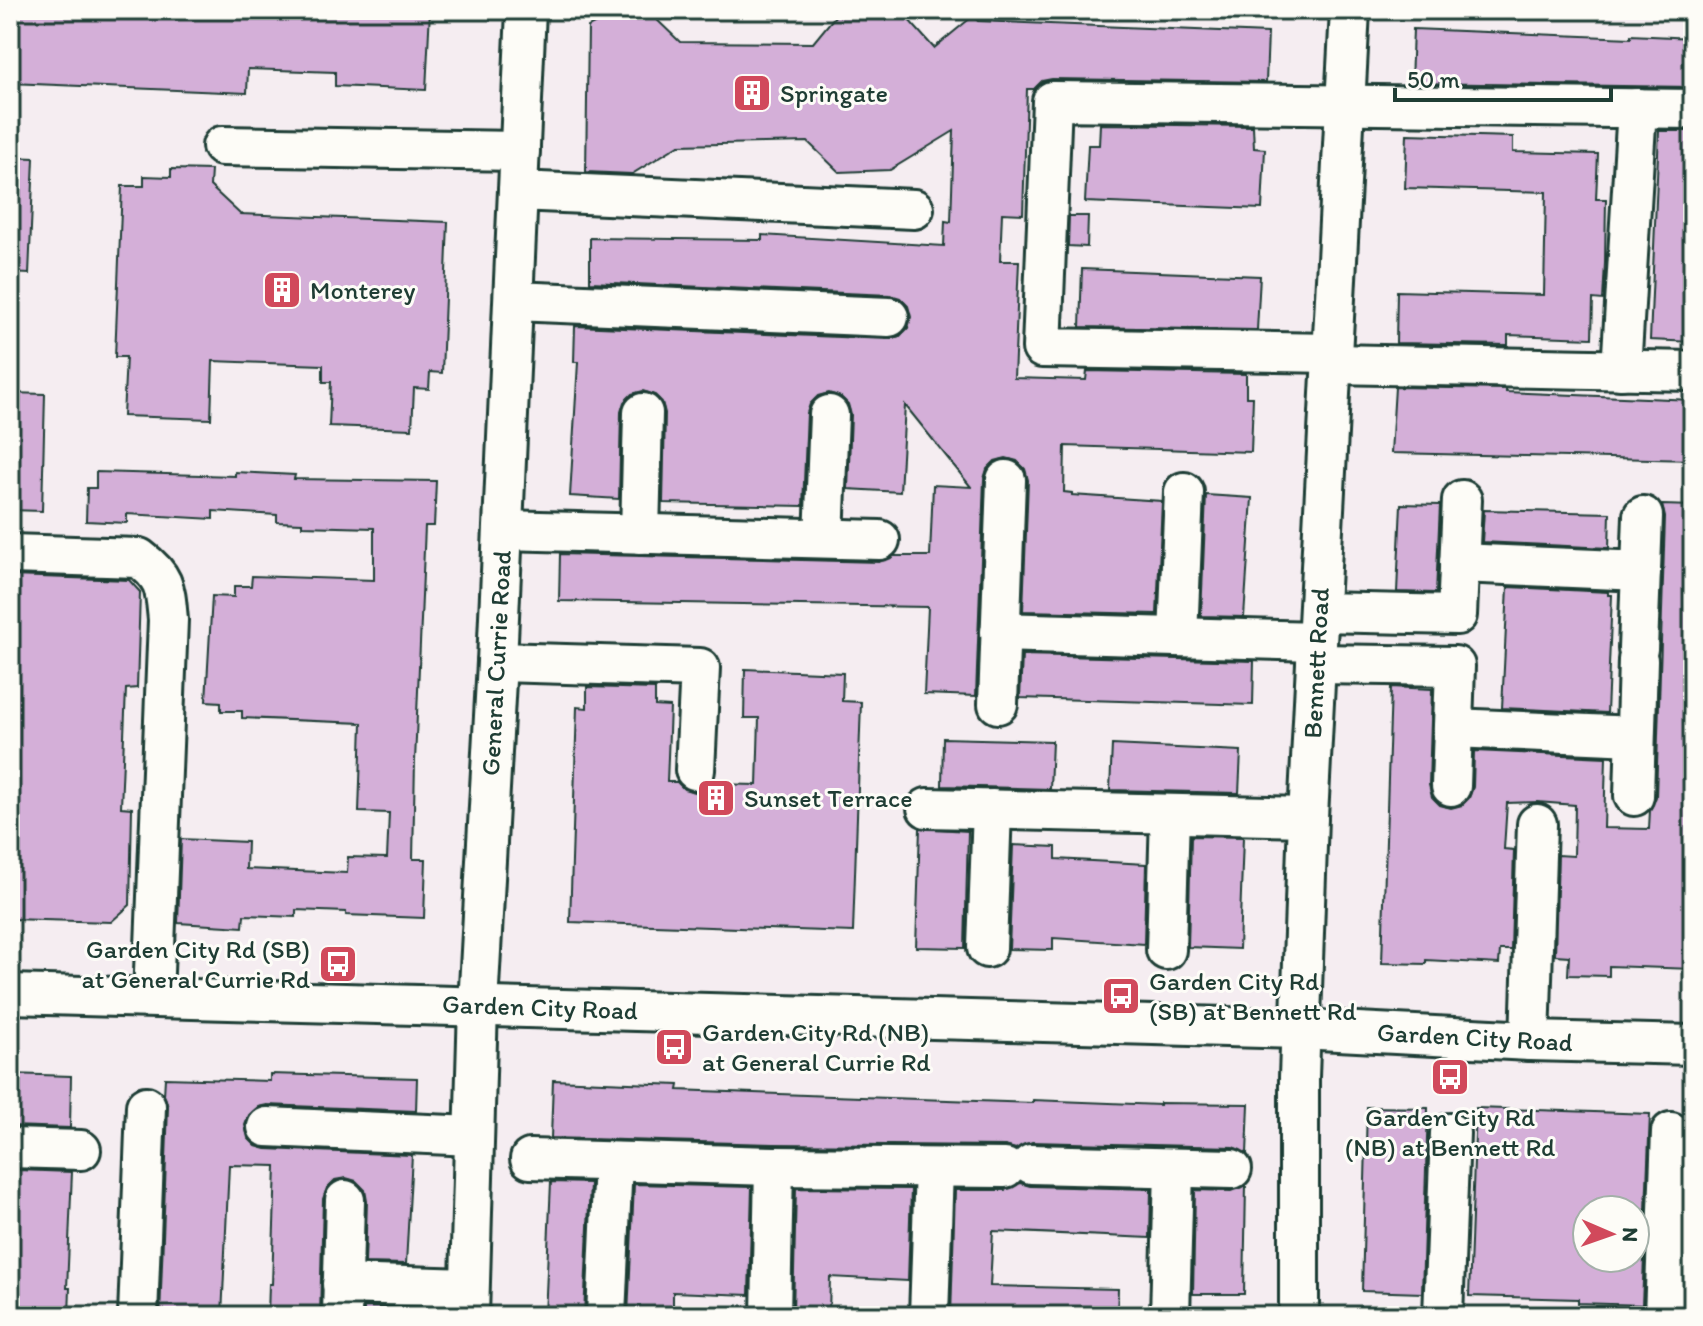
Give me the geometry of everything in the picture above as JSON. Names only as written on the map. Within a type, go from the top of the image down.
[{"type":"street","name":"General Currie Road","points":[[469,1302],[478,1005],[497,662],[526,10]]},
{"type":"street","name":"Bennett Road","points":[[1299,1316],[1300,1029],[1308,817],[1350,10]]},
{"type":"street","points":[[1693,109],[1052,101],[1042,348],[1693,371]]},
{"type":"street","points":[[1621,370],[1637,108]]},
{"type":"street","points":[[222,146],[520,151]]},
{"type":"street","points":[[518,191],[914,209]]},
{"type":"street","points":[[514,301],[889,317]]},
{"type":"street","points":[[640,534],[643,413]]},
{"type":"street","points":[[824,538],[829,415]]},
{"type":"street","points":[[998,704],[1006,480]]},
{"type":"street","points":[[1178,637],[1184,492]]},
{"type":"street","points":[[1317,639],[1457,615],[1462,500]]},
{"type":"street","points":[[1634,796],[1643,516]]},
{"type":"street","points":[[503,530],[880,540]]},
{"type":"street","points":[[10,554],[139,558],[155,570],[165,589],[168,620],[153,997]]},
{"type":"street","points":[[1459,563],[1641,571]]},
{"type":"street","points":[[1000,632],[1317,639],[1455,666],[1451,786]]},
{"type":"street","points":[[497,662],[700,668],[695,770]]},
{"type":"street","points":[[1453,728],[1635,736]]},
{"type":"street","points":[[927,808],[1308,817]]},
{"type":"street","points":[[987,948],[992,809]]},
{"type":"street","points":[[1166,950],[1170,814]]},
{"type":"street","points":[[1530,1041],[1537,824]]},
{"type":"street","name":"Garden City Road","points":[[10,994],[1300,1029],[1530,1041],[1693,1045]]},
{"type":"street","points":[[138,1316],[146,1106]]},
{"type":"street","points":[[267,1127],[474,1136]]},
{"type":"street","points":[[1664,1316],[1671,1132]]},
{"type":"street","points":[[1443,1316],[1450,1133]]},
{"type":"street","points":[[10,1148],[81,1150]]},
{"type":"street","points":[[530,1159],[774,1166],[1232,1169]]},
{"type":"street","points":[[606,1316],[613,1162]]},
{"type":"street","points":[[771,1316],[774,1166]]},
{"type":"street","points":[[929,1316],[934,1168]]},
{"type":"street","points":[[1170,1316],[1174,1169]]},
{"type":"street","points":[[345,1200],[342,1300],[469,1302]]},
{"type":"building","points":[[10,10],[147,14],[147,10],[430,10],[426,90],[335,86],[335,72],[248,69],[247,93],[10,83]]},
{"type":"building","points":[[840,10],[900,10],[934,48],[973,16],[978,21],[1268,33],[1266,82],[1052,79],[1042,81],[1034,89],[1027,89],[1023,214],[1002,213],[1000,261],[1019,261],[1014,378],[1086,380],[1087,371],[1246,374],[1246,397],[1253,397],[1251,452],[1065,446],[1064,492],[1162,501],[1157,614],[1023,611],[1028,480],[1025,469],[1017,461],[1006,458],[995,461],[987,469],[984,479],[976,696],[924,694],[928,607],[559,601],[560,554],[879,562],[894,556],[930,556],[933,485],[971,487],[905,405],[900,492],[848,489],[851,415],[848,404],[841,397],[829,393],[818,396],[807,413],[803,506],[663,503],[665,413],[662,402],[655,395],[643,391],[632,394],[624,402],[621,412],[619,499],[570,496],[578,362],[574,362],[575,326],[888,339],[900,336],[908,328],[911,317],[908,306],[900,298],[890,295],[590,282],[590,238],[762,240],[762,235],[944,246],[945,221],[951,222],[954,131],[890,170],[839,172],[808,142],[679,145],[632,174],[586,172],[588,27],[614,14],[651,14],[680,42],[813,43]]},
{"type":"building","points":[[1413,29],[1693,38],[1693,87],[1411,83]]},
{"type":"building","points":[[1100,124],[1253,126],[1254,148],[1265,149],[1262,209],[1085,202],[1088,145],[1099,145]]},
{"type":"building","points":[[1659,131],[1693,131],[1693,342],[1650,340]]},
{"type":"building","points":[[1407,134],[1513,137],[1513,152],[1598,154],[1596,199],[1606,199],[1605,263],[1603,300],[1593,299],[1592,338],[1508,335],[1508,345],[1396,343],[1397,291],[1544,295],[1546,192],[1405,188]]},
{"type":"building","points":[[10,157],[34,158],[29,274],[10,273]]},
{"type":"building","name":"Monterey","points":[[171,169],[211,170],[210,186],[240,214],[448,222],[442,373],[430,372],[429,389],[414,388],[412,429],[329,426],[331,382],[323,382],[323,365],[213,361],[211,419],[123,416],[126,357],[115,357],[122,186],[144,186],[144,176],[171,177]]},
{"type":"building","points":[[1069,216],[1088,216],[1087,247],[1068,246]]},
{"type":"building","points":[[1082,269],[1260,276],[1257,330],[1080,327]]},
{"type":"building","points":[[1395,387],[1506,389],[1506,392],[1693,400],[1693,460],[1391,453]]},
{"type":"building","points":[[10,393],[45,394],[42,511],[10,510]]},
{"type":"building","points":[[96,472],[235,476],[235,472],[295,475],[294,479],[436,481],[434,526],[425,526],[415,761],[413,859],[426,859],[424,918],[296,910],[296,917],[244,915],[243,927],[178,923],[181,839],[247,842],[246,869],[347,873],[348,857],[387,858],[389,813],[359,812],[362,723],[242,718],[242,711],[221,711],[221,702],[206,701],[212,596],[234,597],[234,586],[251,586],[252,576],[374,580],[374,528],[302,526],[302,523],[277,522],[277,515],[213,511],[213,519],[127,514],[127,523],[86,521],[87,488],[96,488]]},
{"type":"building","points":[[1206,495],[1252,498],[1244,617],[1201,616]]},
{"type":"building","points":[[1401,504],[1440,505],[1436,593],[1397,592]]},
{"type":"building","points":[[1662,505],[1693,506],[1693,969],[1609,966],[1609,976],[1568,975],[1569,956],[1555,955],[1558,855],[1574,856],[1575,805],[1537,802],[1507,803],[1504,849],[1514,850],[1511,950],[1500,950],[1499,964],[1426,960],[1426,964],[1382,963],[1391,687],[1432,689],[1429,785],[1432,797],[1440,805],[1451,808],[1462,805],[1469,798],[1473,787],[1474,751],[1606,757],[1604,828],[1649,829],[1650,810],[1656,797],[1665,517]]},
{"type":"building","points":[[1484,510],[1610,513],[1609,548],[1482,542]]},
{"type":"building","points":[[10,576],[129,580],[140,592],[137,688],[126,689],[121,807],[132,808],[130,905],[111,922],[10,919]]},
{"type":"building","points":[[1508,587],[1608,592],[1612,595],[1607,713],[1502,708]]},
{"type":"building","points":[[1022,655],[1254,661],[1253,705],[1020,698]]},
{"type":"building","name":"Sunset Terrace","points":[[745,669],[843,673],[842,701],[861,702],[853,932],[570,922],[577,707],[587,708],[587,687],[655,689],[655,706],[670,707],[667,782],[677,782],[684,789],[695,792],[712,784],[757,785],[759,718],[744,718]]},
{"type":"building","points":[[943,738],[1052,741],[1050,789],[942,786]]},
{"type":"building","points":[[1112,745],[1241,751],[1239,793],[1110,790]]},
{"type":"building","points":[[920,828],[968,831],[965,948],[916,947]]},
{"type":"building","points":[[1191,836],[1243,837],[1239,949],[1188,947]]},
{"type":"building","points":[[1013,845],[1056,847],[1056,859],[1146,864],[1144,944],[1053,938],[1053,950],[1009,949]]},
{"type":"building","points":[[10,1074],[71,1076],[70,1128],[10,1126]]},
{"type":"building","points":[[270,1074],[417,1078],[416,1111],[267,1105],[258,1107],[249,1115],[245,1125],[248,1138],[256,1146],[266,1149],[412,1155],[406,1264],[365,1263],[365,1190],[356,1181],[346,1178],[335,1180],[327,1188],[323,1199],[320,1316],[268,1316],[276,1166],[229,1165],[222,1316],[160,1316],[168,1107],[164,1095],[165,1078],[270,1081]]},
{"type":"building","points":[[553,1080],[679,1085],[678,1090],[1033,1103],[1033,1100],[1160,1105],[1249,1104],[1247,1154],[1233,1147],[1032,1142],[1016,1149],[1005,1146],[551,1138]]},
{"type":"building","points":[[1367,1107],[1428,1108],[1422,1293],[1362,1291]]},
{"type":"building","points":[[1476,1108],[1650,1114],[1647,1194],[1571,1194],[1571,1274],[1643,1274],[1642,1305],[1578,1303],[1578,1299],[1469,1296]]},
{"type":"building","points":[[17,1170],[72,1172],[67,1288],[70,1288],[69,1316],[15,1316]]},
{"type":"building","points":[[551,1182],[590,1183],[584,1316],[545,1316]]},
{"type":"building","points":[[1020,1183],[1030,1186],[1151,1189],[1150,1238],[993,1231],[990,1286],[1118,1289],[1117,1316],[951,1316],[955,1190],[1005,1190]]},
{"type":"building","points":[[634,1184],[752,1187],[749,1295],[673,1292],[673,1316],[628,1316]]},
{"type":"building","points":[[1246,1185],[1244,1294],[1193,1294],[1195,1190],[1231,1191]]},
{"type":"building","points":[[796,1188],[911,1189],[908,1281],[830,1277],[829,1314],[793,1313]]},
{"type":"building","points":[[364,1307],[407,1308],[407,1316],[364,1316]]},
{"type":"place","name":"Springate","points":[[752,93]]},
{"type":"place","name":"Monterey","points":[[282,290]]},
{"type":"place","name":"Sunset Terrace","points":[[716,798]]},
{"type":"place","name":"Garden City Rd (SB) at General Currie Rd","points":[[338,964]]},
{"type":"place","name":"Garden City Rd (SB) at Bennett Rd","points":[[1121,996]]},
{"type":"place","name":"Garden City Rd (NB) at General Currie Rd","points":[[674,1047]]},
{"type":"place","name":"Garden City Rd (NB) at Bennett Rd","points":[[1450,1077]]}]
